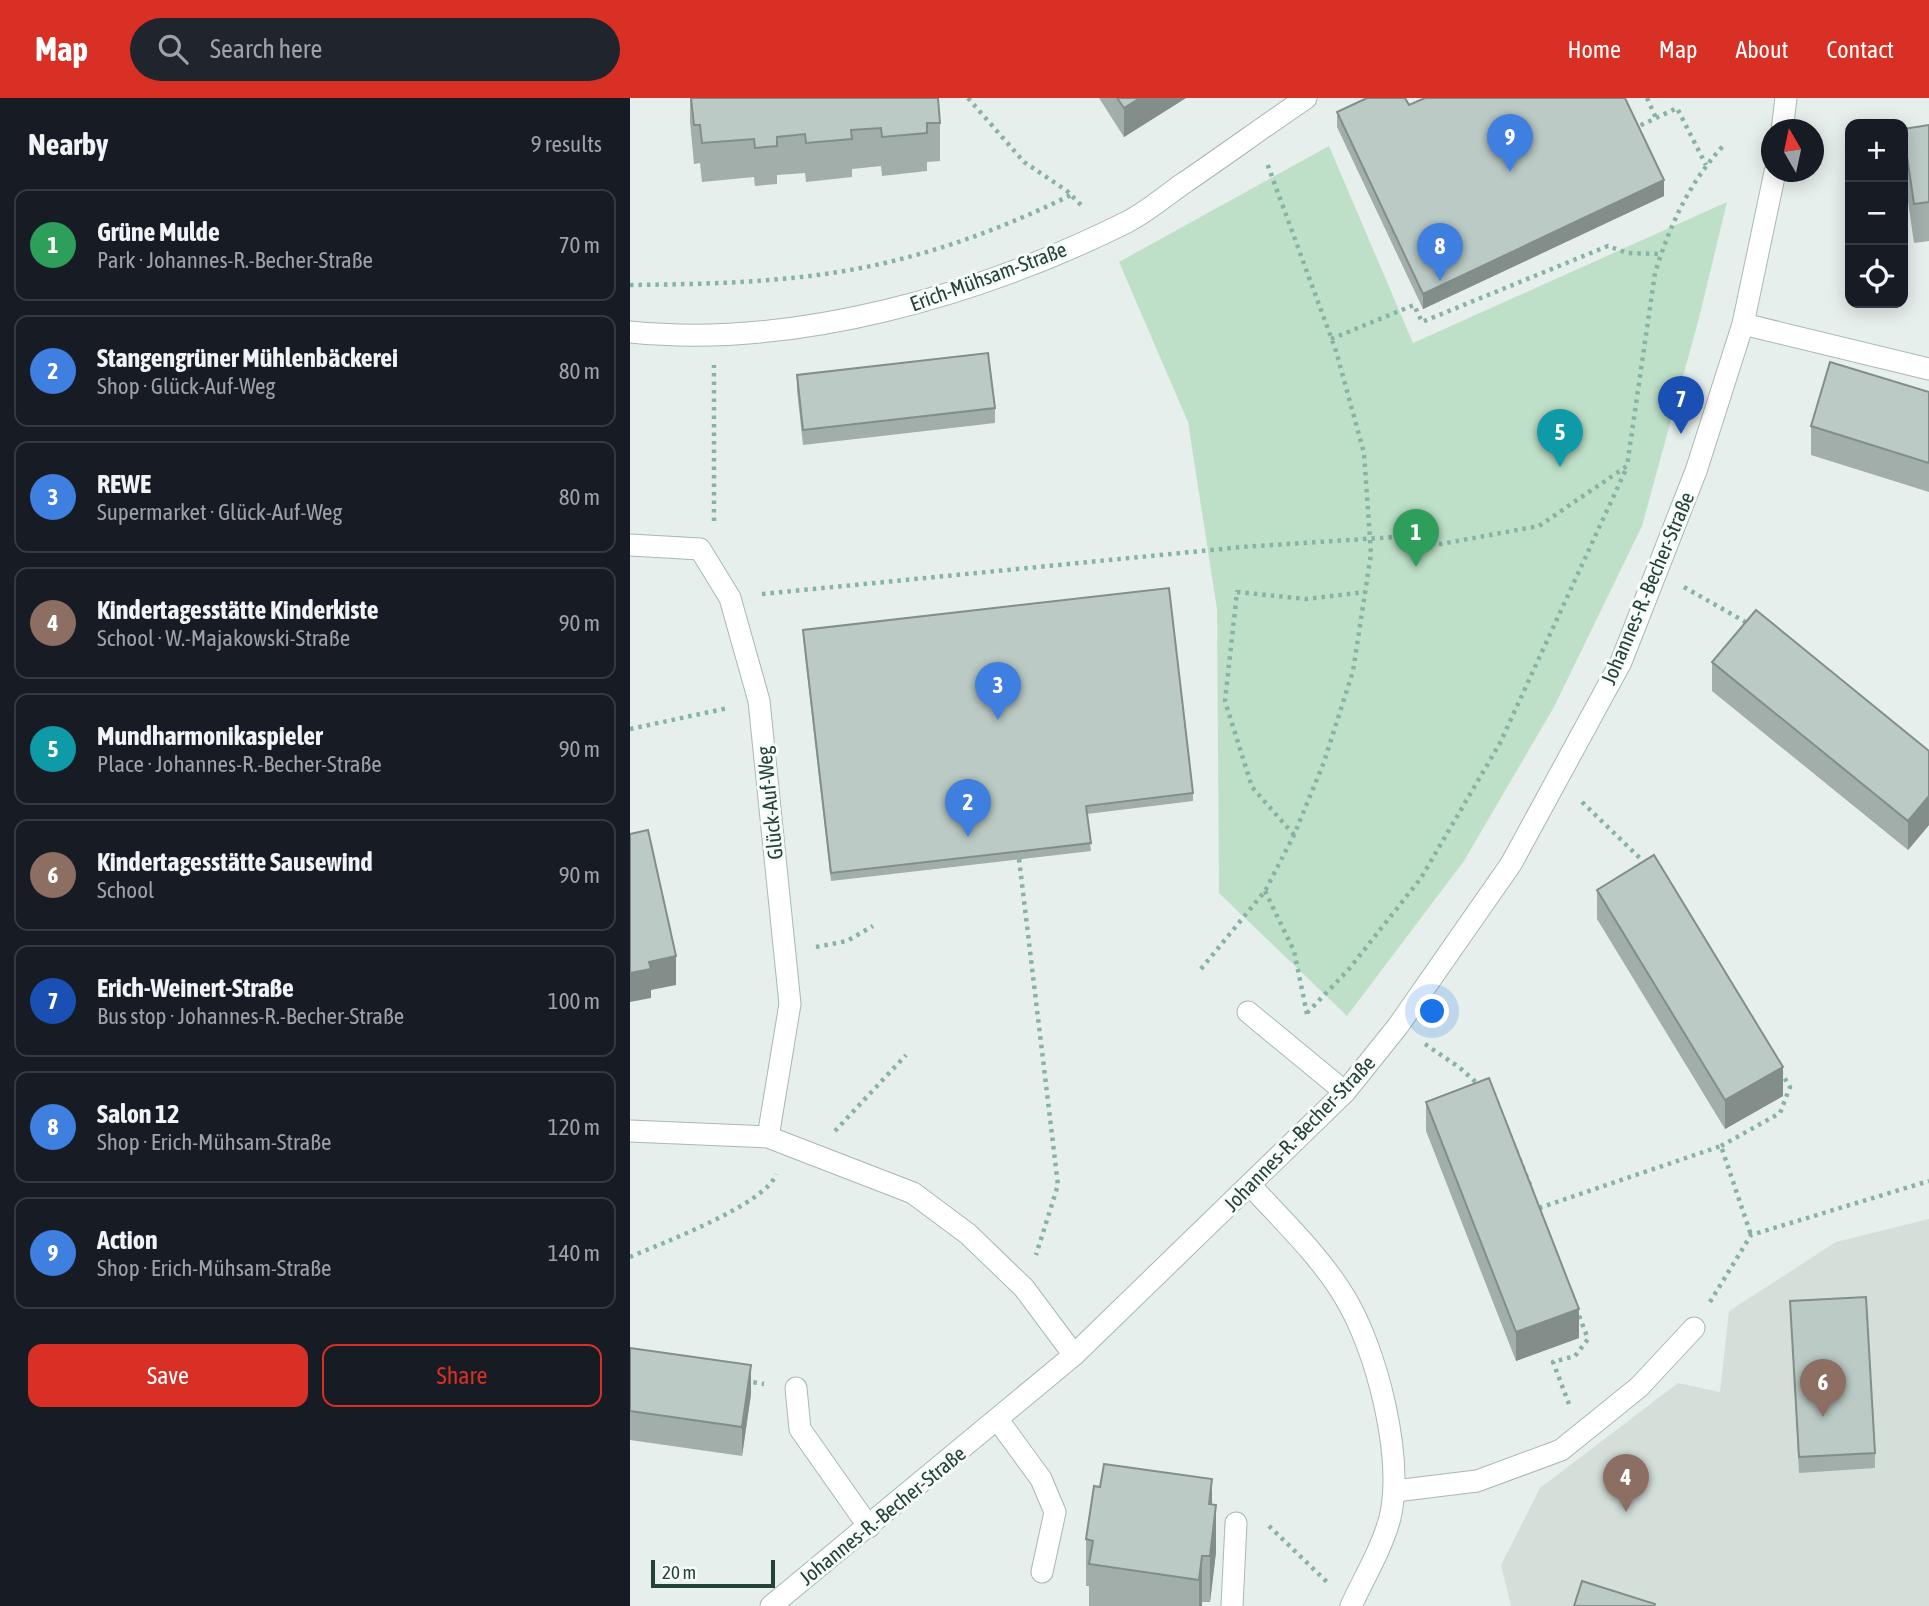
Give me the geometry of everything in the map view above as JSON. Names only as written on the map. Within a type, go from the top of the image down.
[{"type":"street","name":"Erich-Mühsam-Straße","points":[[630,332],[759,332],[897,309],[1017,269],[1129,221],[1306,98]]},
{"type":"street","points":[[1783,119],[1786,98]]},
{"type":"street","name":"Johannes-R.-Becher-Straße","points":[[771,1606],[1074,1355],[1345,1092],[1398,1026],[1511,864],[1620,662],[1696,471],[1743,324],[1773,182]]},
{"type":"street","points":[[1743,324],[1929,369]]},
{"type":"street","points":[[630,545],[700,549]]},
{"type":"street","name":"Glück-Auf-Weg","points":[[700,549],[730,598],[759,701],[790,1004],[776,1140]]},
{"type":"street","points":[[1248,1012],[1345,1092]]},
{"type":"street","points":[[630,1131],[776,1140],[913,1193],[968,1234],[1024,1288],[1074,1355]]},
{"type":"street","points":[[1251,1186],[1314,1256],[1345,1297],[1386,1408],[1394,1450],[1395,1490],[1389,1521],[1351,1606]]},
{"type":"street","points":[[1395,1490],[1476,1481],[1561,1450],[1639,1387],[1694,1328]]},
{"type":"street","points":[[796,1388],[800,1429],[869,1527]]},
{"type":"street","points":[[998,1420],[1041,1479],[1055,1512],[1042,1572]]},
{"type":"street","points":[[1232,1606],[1236,1523]]},
{"type":"path","points":[[968,98],[1024,162],[1071,195],[1107,230]]},
{"type":"path","points":[[1647,98],[1656,118]]},
{"type":"path","points":[[1632,129],[1677,108],[1706,165]]},
{"type":"path","points":[[1307,1013],[1349,969],[1428,867],[1500,743],[1627,466],[1655,273],[1692,184],[1723,146]]},
{"type":"path","points":[[1201,968],[1265,891],[1294,835],[1324,762],[1353,671],[1365,592],[1370,539],[1364,453],[1331,339],[1276,186]]},
{"type":"path","points":[[630,285],[717,284],[782,278],[899,260],[978,236],[1071,195]]},
{"type":"path","points":[[1331,339],[1414,305],[1422,322],[1608,246],[1627,253],[1661,254]]},
{"type":"path","points":[[700,549],[714,529],[715,333]]},
{"type":"path","points":[[730,598],[1242,547],[1395,537],[1441,544],[1539,526],[1627,466]]},
{"type":"path","points":[[1656,572],[1756,629]]},
{"type":"path","points":[[1294,835],[1252,787],[1226,701],[1237,592],[1306,599],[1365,592]]},
{"type":"path","points":[[630,729],[759,701]]},
{"type":"path","points":[[1558,778],[1656,873]]},
{"type":"path","points":[[1019,859],[1058,1185],[1035,1258]]},
{"type":"path","points":[[1265,891],[1294,951],[1307,1013],[1302,1057]]},
{"type":"path","points":[[784,952],[847,941],[873,926]]},
{"type":"path","points":[[1398,1026],[1460,1068],[1484,1090]]},
{"type":"path","points":[[813,1154],[906,1055]]},
{"type":"path","points":[[1539,1208],[1721,1146],[1780,1113],[1790,1087],[1776,1065]]},
{"type":"path","points":[[1499,1108],[1506,1119],[1544,1220]]},
{"type":"path","points":[[630,1257],[750,1203],[774,1180],[776,1140]]},
{"type":"path","points":[[1721,1146],[1751,1234]]},
{"type":"path","points":[[1694,1328],[1751,1234],[1929,1181]]},
{"type":"path","points":[[1575,1304],[1588,1339],[1575,1356],[1553,1363],[1581,1434]]},
{"type":"path","points":[[736,1379],[796,1388]]},
{"type":"path","points":[[1236,1523],[1266,1522],[1351,1606]]},
{"type":"shaded area","points":[[1929,1219],[1929,1606],[1511,1606],[1501,1565],[1540,1488],[1678,1383],[1720,1392],[1729,1311],[1836,1242]]},
{"type":"green space","points":[[1329,146],[1413,343],[1727,202],[1699,318],[1642,526],[1554,707],[1464,861],[1347,1016],[1219,893],[1217,609],[1188,422],[1119,262]]},
{"type":"building","points":[[691,98],[938,98],[940,123],[927,123],[927,133],[882,137],[881,128],[851,130],[852,139],[806,143],[805,134],[777,137],[777,146],[755,148],[754,139],[702,143],[700,125],[694,125]]},
{"type":"building","points":[[1117,98],[1140,98],[1124,108]]},
{"type":"building","points":[[1367,98],[1405,98],[1409,105],[1425,98],[1625,98],[1664,180],[1423,294],[1337,112]]},
{"type":"building","points":[[1929,125],[1929,202],[1914,204],[1908,163],[1908,128]]},
{"type":"building","points":[[988,353],[995,408],[803,430],[797,375]]},
{"type":"building","points":[[1830,362],[1929,392],[1929,463],[1811,426]]},
{"type":"building","points":[[1169,588],[1193,793],[1086,806],[1091,843],[831,873],[803,630]]},
{"type":"building","points":[[1756,610],[1929,751],[1929,796],[1908,821],[1712,662]]},
{"type":"building","points":[[648,830],[676,956],[649,962],[651,969],[630,973],[630,834]]},
{"type":"building","points":[[1654,855],[1783,1067],[1725,1100],[1597,890]]},
{"type":"building","points":[[1489,1078],[1579,1309],[1516,1332],[1426,1102]]},
{"type":"building","points":[[1866,1297],[1875,1453],[1799,1457],[1790,1301]]},
{"type":"building","points":[[630,1348],[751,1365],[742,1427],[630,1411]]},
{"type":"building","points":[[1104,1464],[1212,1479],[1209,1504],[1216,1505],[1210,1556],[1202,1556],[1199,1580],[1089,1564],[1093,1541],[1086,1539],[1094,1486],[1100,1487]]},
{"type":"building","points":[[1582,1581],[1655,1604],[1574,1606]]},
{"type":"place","name":"Action","points":[[1510,172]]},
{"type":"place","name":"Salon 12","points":[[1440,281]]},
{"type":"place","name":"Erich-Weinert-Straße","points":[[1681,434]]},
{"type":"place","name":"Mundharmonikaspieler","points":[[1560,467]]},
{"type":"place","name":"Grüne Mulde","points":[[1416,567]]},
{"type":"place","name":"REWE","points":[[998,720]]},
{"type":"place","name":"Stangengrüner Mühlenbäckerei","points":[[968,837]]},
{"type":"place","name":"Kindertagesstätte Sausewind","points":[[1823,1417]]},
{"type":"place","name":"Kindertagesstätte Kinderkiste","points":[[1626,1512]]}]
